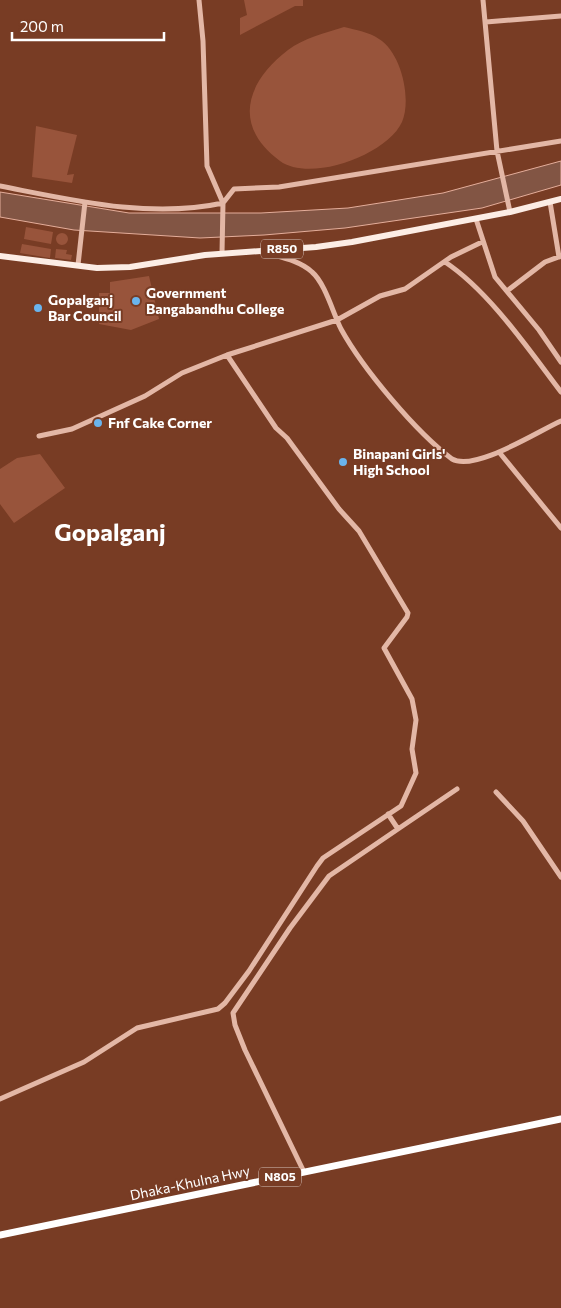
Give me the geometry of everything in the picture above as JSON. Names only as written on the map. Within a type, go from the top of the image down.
[{"type":"highway","name":"Dhaka-Khulna Hwy","points":[[0,1236],[561,1119]]},
{"type":"main road","name":"R850","points":[[0,256],[78,266],[114,268],[222,253],[352,242],[510,212],[561,198]]},
{"type":"street","points":[[199,0],[203,40],[207,166],[223,205],[222,253]]},
{"type":"street","points":[[482,0],[486,22],[497,151],[510,212]]},
{"type":"street","points":[[486,22],[561,16]]},
{"type":"street","points":[[0,186],[85,202],[127,207],[186,209],[223,205],[234,189],[278,187],[561,141]]},
{"type":"street","points":[[78,266],[85,202]]},
{"type":"street","points":[[507,291],[545,262],[560,257],[550,202]]},
{"type":"street","points":[[476,219],[495,277],[561,362]]},
{"type":"street","points":[[39,436],[72,429],[145,396],[182,373],[227,355],[338,320],[380,296],[405,289],[444,262],[482,242]]},
{"type":"street","points":[[258,251],[294,262],[314,273],[357,353],[378,381],[416,426],[456,462],[510,449],[561,421]]},
{"type":"street","points":[[444,262],[460,272],[488,302],[561,392]]},
{"type":"street","points":[[0,1099],[84,1062],[137,1028],[218,1009],[225,1004],[316,866],[323,858],[389,816],[401,806],[416,773],[412,749],[416,720],[412,699],[384,648],[408,613],[359,531],[339,509],[287,438],[276,428],[227,355]]},
{"type":"street","points":[[499,452],[561,528]]},
{"type":"street","points":[[232,1012],[290,928],[330,876],[397,828],[457,789]]},
{"type":"street","points":[[496,792],[523,821],[561,877]]},
{"type":"street","points":[[389,816],[397,828]]},
{"type":"street","points":[[225,1004],[232,1012],[234,1025],[245,1050],[304,1172]]},
{"type":"shaded area","points":[[244,0],[303,0],[303,6],[295,6],[240,35],[240,18],[247,15]]},
{"type":"shaded area","points":[[344,27],[379,39],[387,45],[393,54],[399,65],[405,89],[405,112],[402,122],[394,134],[365,155],[328,167],[310,169],[293,167],[280,161],[265,147],[255,133],[250,119],[250,104],[254,90],[262,76],[288,50],[308,39]]},
{"type":"shaded area","points":[[36,126],[77,135],[67,175],[74,174],[72,183],[32,177]]},
{"type":"shaded area","points":[[561,161],[561,185],[482,208],[345,228],[200,238],[74,230],[0,217],[0,192],[129,213],[261,213],[348,208],[443,193]]},
{"type":"shaded area","points":[[26,227],[53,232],[51,244],[24,239]]},
{"type":"shaded area","points":[[64,233],[67,234],[67,244],[60,245],[57,244],[56,237],[57,234]]},
{"type":"shaded area","points":[[22,244],[51,249],[50,258],[20,253]]},
{"type":"shaded area","points":[[56,249],[67,250],[66,254],[72,255],[71,260],[55,258]]},
{"type":"shaded area","points":[[149,276],[159,319],[131,330],[99,324],[99,293],[110,293],[110,282]]},
{"type":"shaded area","points":[[40,454],[65,488],[14,523],[0,504],[0,469],[17,458]]},
{"type":"place","name":"Government Bangabandhu College","points":[[136,301]]},
{"type":"place","name":"Gopalganj Bar Council","points":[[38,308]]},
{"type":"place","name":"Fnf Cake Corner","points":[[98,423]]},
{"type":"place","name":"Binapani Girls' High School","points":[[343,462]]},
{"type":"district","name":"Gopalganj","points":[[110,533]]}]
